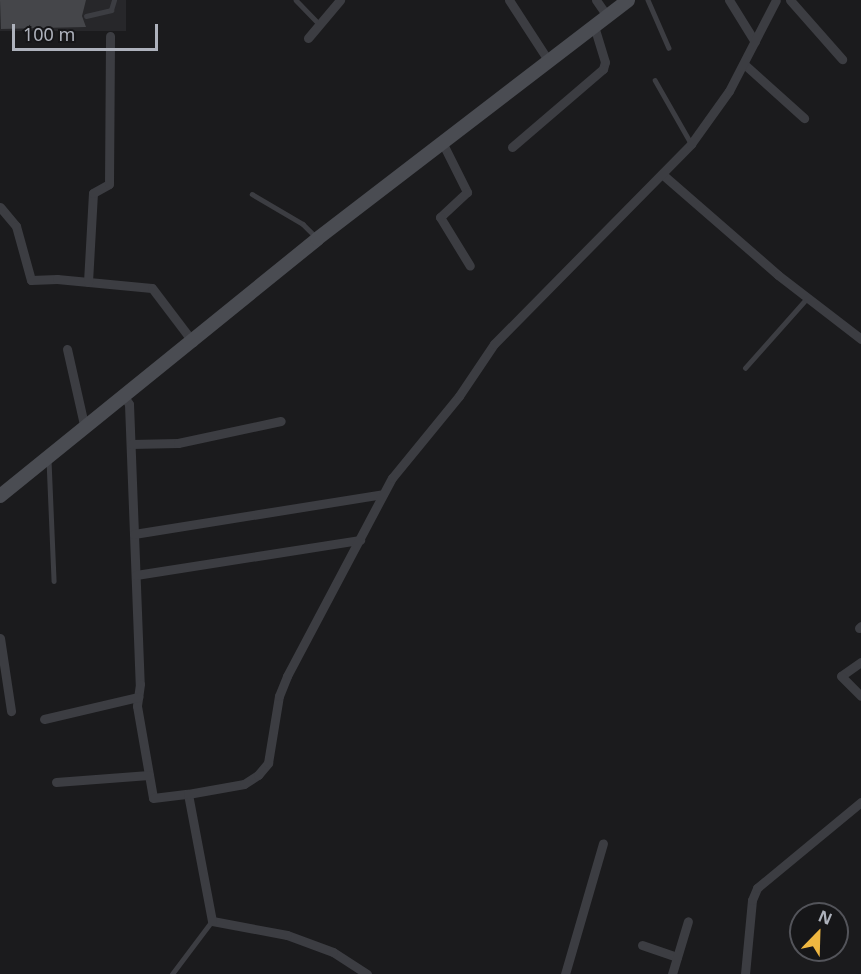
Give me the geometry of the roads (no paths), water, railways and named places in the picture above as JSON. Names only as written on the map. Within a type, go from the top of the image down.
[{"type":"street","points":[[308,38],[340,0]]},
{"type":"street","points":[[509,0],[548,60]]},
{"type":"street","points":[[596,0],[607,16]]},
{"type":"street","points":[[0,496],[125,398],[317,239],[628,0]]},
{"type":"street","points":[[729,0],[755,42]]},
{"type":"street","points":[[125,398],[129,404],[138,697],[153,798],[244,784],[258,776],[268,763],[283,686],[383,494],[410,452],[459,396],[494,344],[691,144],[744,64],[776,0]]},
{"type":"street","points":[[790,0],[843,59]]},
{"type":"street","points":[[512,147],[603,69],[605,63],[594,25]]},
{"type":"street","points":[[88,282],[93,193],[109,184],[110,36]]},
{"type":"street","points":[[744,64],[804,118]]},
{"type":"street","points":[[443,144],[466,192],[440,217],[471,266]]},
{"type":"street","points":[[662,174],[861,339]]},
{"type":"street","points":[[0,207],[16,226],[31,280],[152,288],[193,342]]},
{"type":"street","points":[[67,349],[85,429]]},
{"type":"street","points":[[130,444],[178,443],[281,421]]},
{"type":"street","points":[[134,534],[383,494]]},
{"type":"street","points":[[136,575],[360,540]]},
{"type":"street","points":[[0,638],[11,711]]},
{"type":"street","points":[[861,662],[841,676],[861,696]]},
{"type":"street","points":[[44,719],[138,697]]},
{"type":"street","points":[[56,782],[149,775]]},
{"type":"street","points":[[188,794],[212,921],[287,935],[333,952],[367,974]]},
{"type":"street","points":[[746,974],[752,900],[757,888],[861,802]]},
{"type":"street","points":[[564,974],[603,843]]},
{"type":"street","points":[[672,974],[688,921]]},
{"type":"street","points":[[642,945],[677,957]]},
{"type":"lane","points":[[86,16],[111,10],[114,0]]},
{"type":"lane","points":[[296,0],[319,24]]},
{"type":"lane","points":[[648,0],[669,48]]},
{"type":"lane","points":[[654,80],[691,144]]},
{"type":"lane","points":[[252,194],[303,224],[317,239]]},
{"type":"lane","points":[[745,368],[808,297]]},
{"type":"lane","points":[[49,457],[54,581]]},
{"type":"lane","points":[[172,974],[212,921]]}]
